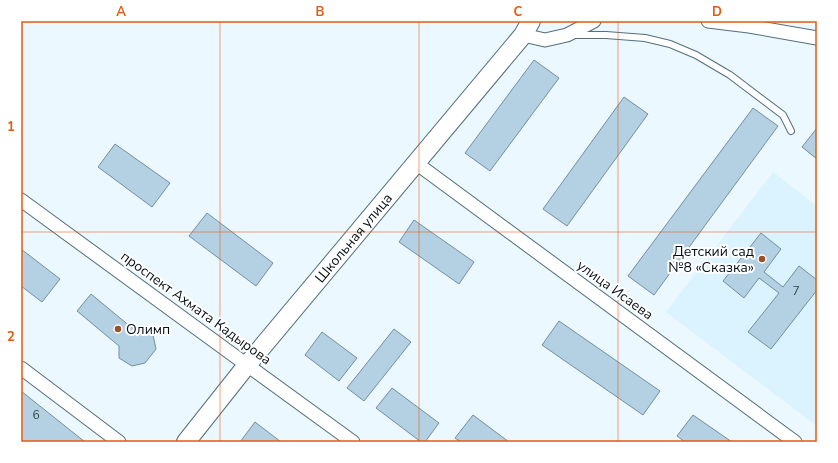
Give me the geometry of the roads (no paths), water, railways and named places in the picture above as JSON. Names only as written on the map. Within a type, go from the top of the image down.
[{"type":"street","points":[[527,28],[545,40],[567,35],[594,21]]},
{"type":"street","points":[[708,21],[749,26],[817,38]]},
{"type":"street","name":"Школьная улица","points":[[186,442],[247,365],[527,28]]},
{"type":"street","name":"улица Исаева","points":[[416,163],[795,442]]},
{"type":"street","name":"проспект Ахмата Кадырова","points":[[21,200],[353,442]]},
{"type":"street","points":[[21,368],[119,442]]},
{"type":"lane","points":[[567,35],[606,35],[645,38],[683,49],[730,75],[783,115],[791,131]]},
{"type":"place","name":"Детский сад №8 «Сказка»","points":[[762,259]]},
{"type":"place","name":"Олимп","points":[[118,329]]}]
